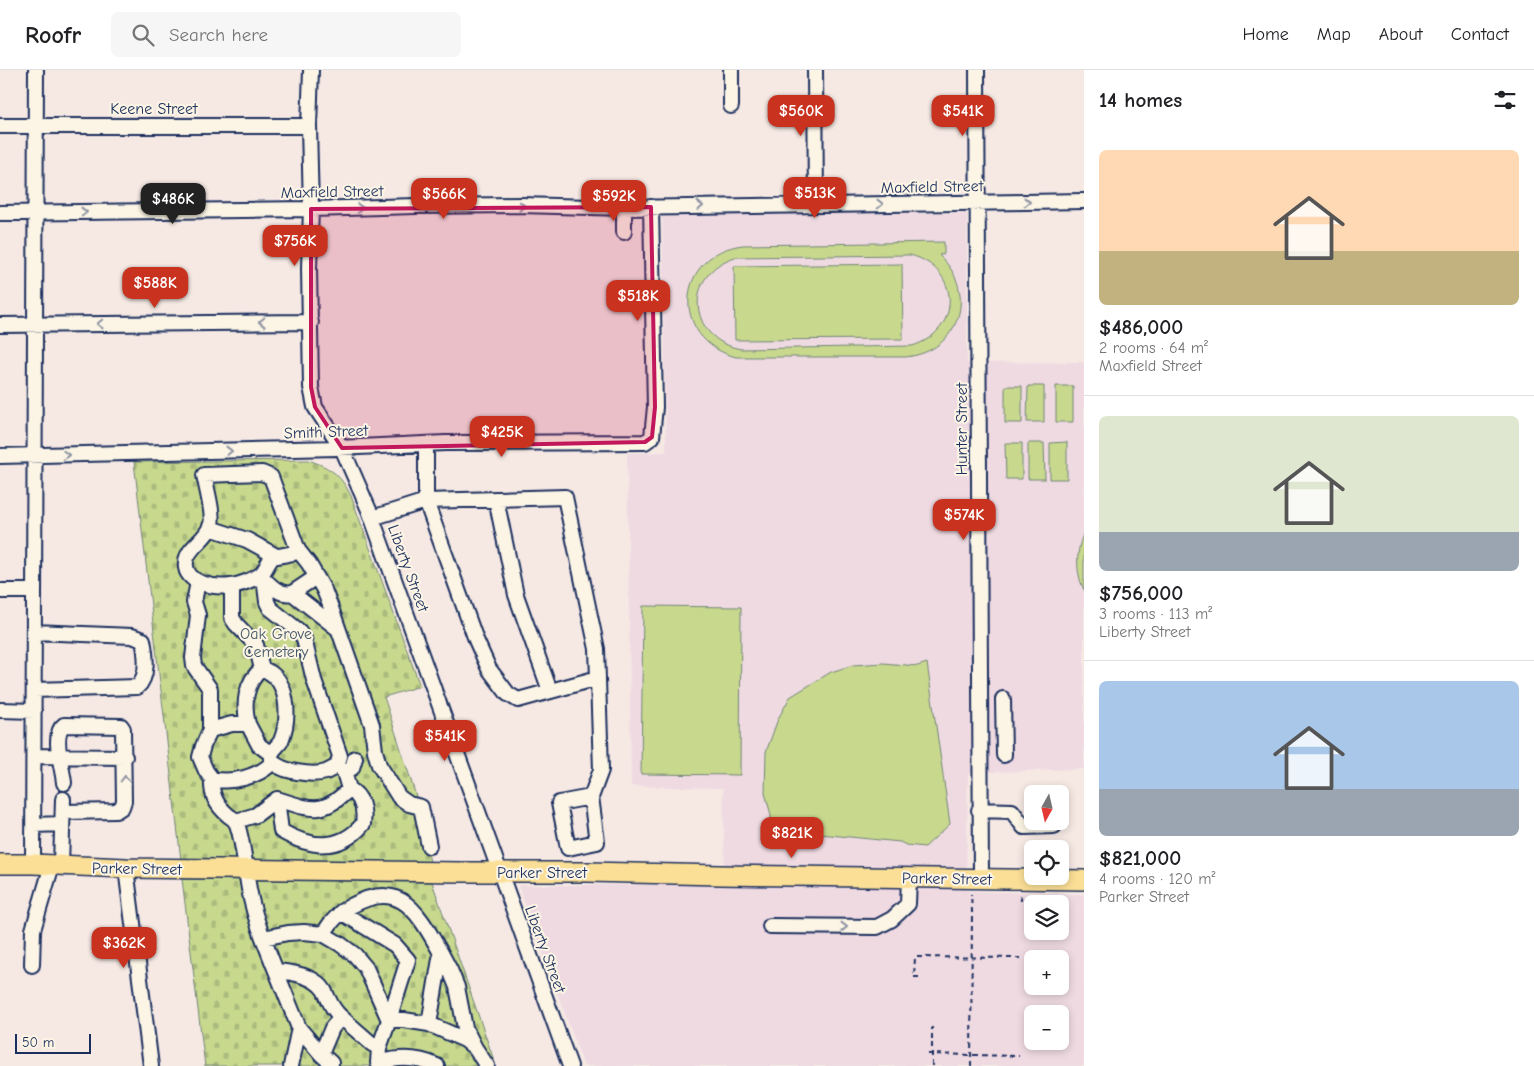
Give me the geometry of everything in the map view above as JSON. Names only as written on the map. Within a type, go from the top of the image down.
[{"type":"main road","name":"Parker Street","points":[[0,864],[246,870],[588,872],[909,878],[975,884],[1084,880]]},
{"type":"street","points":[[36,70],[34,825],[49,865]]},
{"type":"street","name":"Liberty Street","points":[[311,70],[309,268],[311,322],[310,377],[313,401],[318,413],[342,448],[372,518],[570,1066]]},
{"type":"street","points":[[731,70],[732,106]]},
{"type":"street","points":[[815,70],[816,204]]},
{"type":"street","name":"Hunter Street","points":[[975,884],[980,810],[977,70]]},
{"type":"street","name":"Keene Street","points":[[0,126],[309,126]]},
{"type":"street","name":"Maxfield Street","points":[[0,212],[435,206],[624,208],[1084,200]]},
{"type":"street","name":"Smith Street","points":[[0,456],[342,448],[426,444],[645,442],[652,437],[655,407],[651,207]]},
{"type":"street","points":[[624,208],[624,232]]},
{"type":"street","points":[[0,325],[311,322]]},
{"type":"street","points":[[426,444],[426,501],[476,640],[489,669],[508,694],[518,700],[598,678]]},
{"type":"street","points":[[299,552],[271,558],[260,576],[232,586],[219,586],[198,582],[187,571],[186,558],[188,553],[201,541],[210,528],[212,517],[204,475],[267,474],[274,482],[299,552],[324,590],[339,630],[372,725],[375,751],[379,765],[400,797],[409,804],[421,807],[430,846]]},
{"type":"street","points":[[372,518],[426,501],[565,497],[597,649],[602,770],[591,797]]},
{"type":"street","points":[[496,499],[516,594],[550,691]]},
{"type":"street","points":[[210,528],[247,540],[276,556]]},
{"type":"street","points":[[260,576],[280,592],[286,594],[292,593],[316,577]]},
{"type":"street","points":[[260,576],[265,586],[267,602],[270,608],[299,631],[304,639],[314,680],[340,756],[338,760],[349,789],[355,792],[363,808],[363,824],[350,837],[334,844],[324,845],[293,838],[281,831],[277,799]]},
{"type":"street","points":[[198,582],[194,602],[198,615],[193,658],[194,666],[210,688],[210,730],[200,758],[212,779],[215,800],[224,812],[236,821],[255,914],[299,1028],[329,1062]]},
{"type":"street","points":[[232,586],[232,618],[256,645],[262,669]]},
{"type":"street","points":[[0,591],[34,591]]},
{"type":"street","points":[[292,593],[339,630]]},
{"type":"street","points":[[34,632],[132,636],[143,640],[145,649],[145,677],[143,683],[137,687],[34,690]]},
{"type":"street","points":[[262,669],[252,679],[247,692],[245,709],[248,724],[256,741],[280,768],[314,774],[341,768],[352,768],[355,758]]},
{"type":"street","points":[[212,779],[228,781],[249,776],[268,767],[281,742],[287,706],[284,693],[278,680],[269,671],[262,669]]},
{"type":"street","points":[[1003,699],[1004,755]]},
{"type":"street","points":[[0,710],[34,711]]},
{"type":"street","points":[[980,715],[1003,715]]},
{"type":"street","points":[[210,730],[232,724],[248,724]]},
{"type":"street","points":[[34,825],[63,812],[116,811],[122,807],[124,801],[125,757],[123,729],[121,726],[64,725],[59,731],[59,756],[64,783]]},
{"type":"street","points":[[34,756],[125,757]]},
{"type":"street","points":[[277,799],[315,809],[332,804],[349,789]]},
{"type":"street","points":[[236,821],[256,815],[277,799]]},
{"type":"street","points":[[980,810],[1012,811],[1024,827]]},
{"type":"street","points":[[32,965],[33,930],[63,812]]},
{"type":"street","points":[[126,868],[151,1066]]},
{"type":"street","points":[[770,926],[877,927],[892,919],[908,904],[909,878]]},
{"type":"street","points":[[323,934],[341,912],[373,896],[396,898],[417,912],[450,970],[457,987],[465,1028],[486,1066]]},
{"type":"street","points":[[341,912],[396,945],[408,960],[379,1048],[378,1064],[394,1058],[407,1058],[437,1066]]},
{"type":"street","points":[[263,938],[288,933],[323,934],[355,955],[366,968],[389,1020]]},
{"type":"street","points":[[428,1024],[441,953]]},
{"type":"street","points":[[276,971],[296,974],[315,982],[324,990],[331,1006],[341,1017],[379,1048]]},
{"type":"street","points":[[329,1062],[332,1028],[341,1017]]},
{"type":"street","points":[[389,1020],[404,1020],[428,1024],[465,1040],[475,1048]]},
{"type":"street","points":[[291,1066],[299,1028]]},
{"type":"path","points":[[970,1066],[972,911],[975,884]]},
{"type":"path","points":[[1021,889],[1021,901]]},
{"type":"path","points":[[919,977],[914,977],[915,957],[1020,958]]},
{"type":"path","points":[[932,1027],[932,1066]]},
{"type":"path","points":[[928,1054],[1019,1056]]},
{"type":"highlighted area","points":[[651,207],[655,407],[652,437],[645,442],[342,448],[315,407],[311,387],[311,209]]},
{"type":"shaded area","points":[[967,213],[967,363],[1084,362],[1084,769],[968,773],[966,891],[1084,894],[1084,1066],[584,1066],[518,885],[725,885],[723,788],[631,786],[627,453],[666,452],[662,214]]},
{"type":"green space","points":[[944,242],[944,254],[939,255],[951,270],[958,286],[960,302],[958,318],[950,332],[939,344],[924,353],[905,357],[736,357],[714,348],[699,333],[691,316],[689,298],[693,279],[704,263],[720,251],[743,245]],"holes":[[[910,255],[927,262],[939,273],[946,286],[949,300],[947,314],[940,327],[929,338],[912,346],[741,349],[723,343],[710,333],[702,320],[698,306],[700,291],[706,277],[718,265],[735,257]]]},
{"type":"green space","points":[[902,264],[903,339],[735,340],[734,266]]},
{"type":"green space","points":[[1005,386],[1022,386],[1022,423],[1005,423]]},
{"type":"green space","points":[[1028,386],[1044,386],[1044,422],[1027,422]]},
{"type":"green space","points":[[1056,386],[1073,386],[1073,422],[1056,422]]},
{"type":"green space","points":[[1067,442],[1067,479],[1050,479],[1050,443]]},
{"type":"green space","points":[[1005,443],[1022,443],[1022,479],[1006,479]]},
{"type":"green space","points":[[1028,443],[1044,443],[1045,479],[1028,479]]},
{"type":"green space","name":"Oak Grove Cemetery","points":[[308,460],[329,469],[339,477],[351,496],[420,686],[384,697],[416,796],[430,862],[181,860],[134,462]]},
{"type":"green space","points":[[1084,532],[1084,590],[1079,576],[1078,554]]},
{"type":"green space","points":[[643,606],[741,607],[740,775],[641,774]]},
{"type":"green space","points":[[883,663],[918,666],[927,663],[950,824],[925,847],[906,845],[900,842],[770,829],[771,815],[765,793],[766,752],[778,719],[790,697],[831,672],[853,665]]},
{"type":"green space","points":[[182,879],[432,882],[496,1066],[205,1066]]}]
